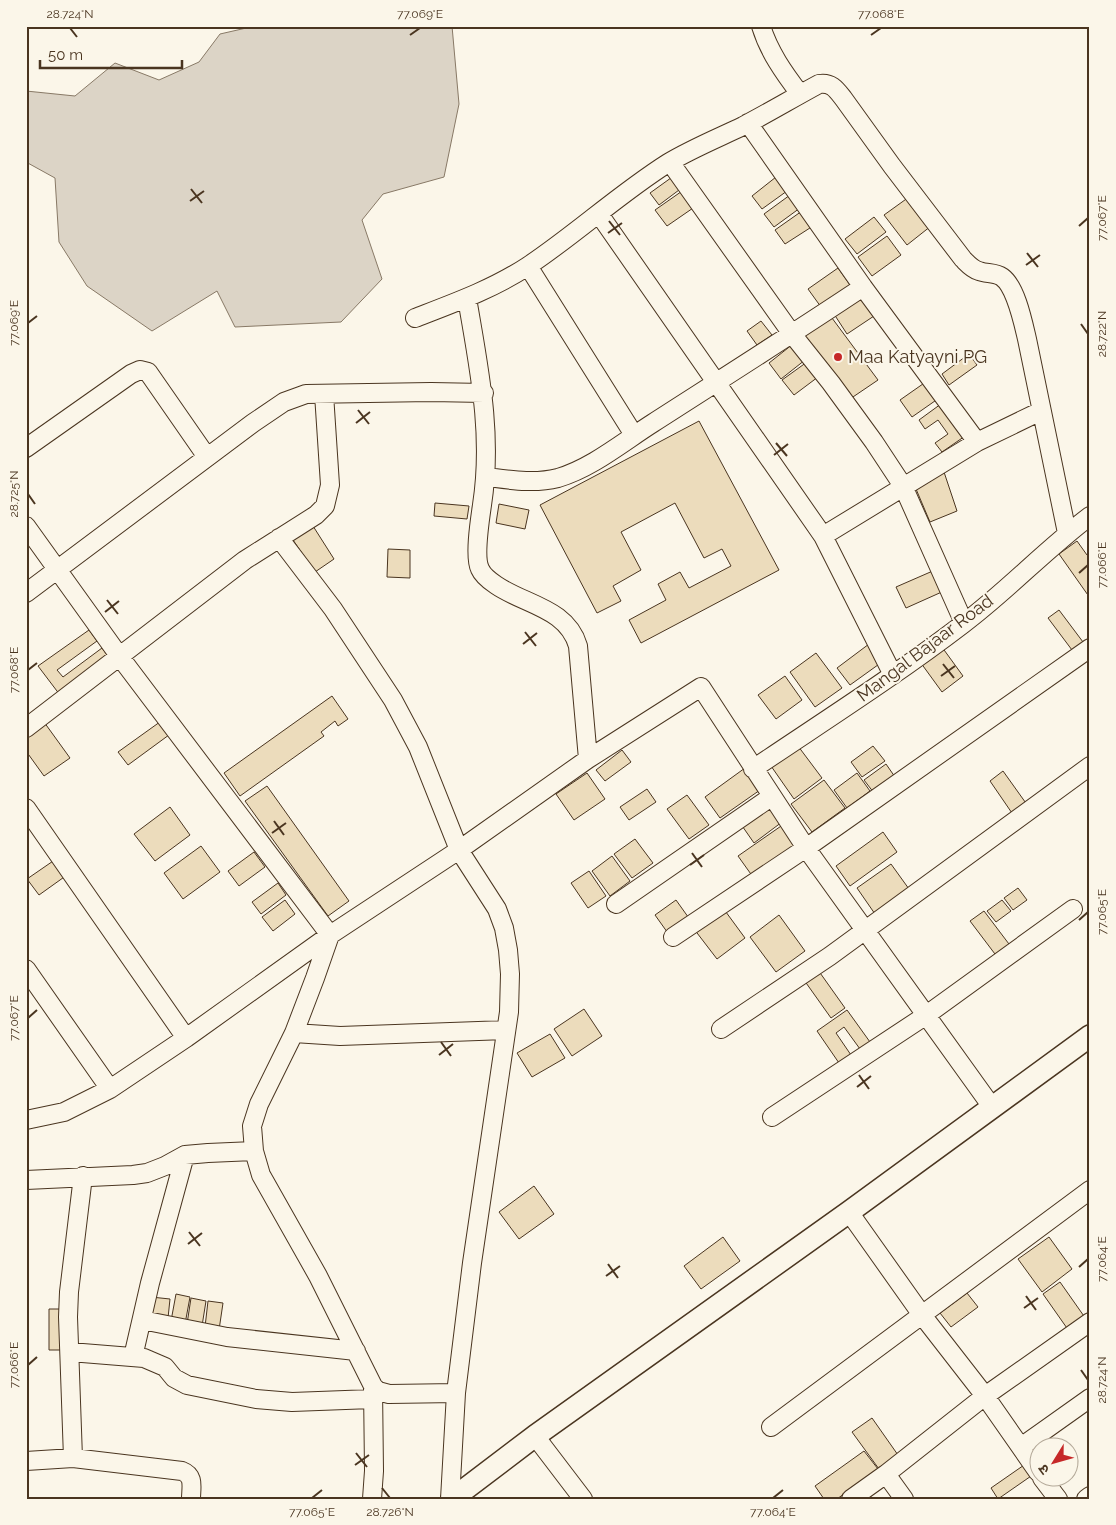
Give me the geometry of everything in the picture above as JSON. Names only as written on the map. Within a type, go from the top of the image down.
[{"type":"street","points":[[761,26],[765,39],[779,66],[800,94]]},
{"type":"street","points":[[415,318],[498,284],[528,266],[600,214],[631,188],[670,162],[748,123],[819,84],[826,83],[836,88],[963,259],[972,268],[980,272],[1001,276],[1009,284],[1021,315],[1067,533]]},
{"type":"street","points":[[748,123],[863,287],[977,442]]},
{"type":"street","points":[[670,162],[792,334],[869,434],[903,486],[964,623]]},
{"type":"street","points":[[600,214],[823,536],[893,675]]},
{"type":"street","points":[[528,266],[634,435]]},
{"type":"street","points":[[486,477],[533,482],[560,477],[578,469],[606,453],[863,287]]},
{"type":"street","points":[[467,298],[484,393],[487,442],[486,477],[479,534],[479,569],[487,578],[502,589],[556,615],[567,624],[574,634],[578,646],[588,759]]},
{"type":"street","points":[[26,448],[131,374],[140,370],[148,372],[207,457]]},
{"type":"street","points":[[26,592],[284,402],[306,394],[484,393]]},
{"type":"street","points":[[26,728],[238,566],[316,515],[326,506],[330,485],[324,394]]},
{"type":"street","points":[[823,536],[977,442],[1041,411]]},
{"type":"street","name":"Mangal Bajaar Road","points":[[753,769],[893,675],[964,623],[1067,533],[1090,516]]},
{"type":"street","points":[[26,526],[120,658],[330,935]]},
{"type":"street","points":[[279,538],[333,609],[393,700],[418,747],[460,850],[497,909],[504,928],[510,974],[509,1012],[472,1263],[456,1393],[450,1499]]},
{"type":"street","points":[[673,937],[806,848],[1090,648]]},
{"type":"street","points":[[26,1120],[64,1112],[110,1089],[186,1038],[330,935],[460,850],[588,759],[701,687],[806,848],[992,1107]]},
{"type":"street","points":[[721,1029],[805,974],[1090,766]]},
{"type":"street","points":[[616,904],[771,797]]},
{"type":"street","points":[[26,808],[186,1038]]},
{"type":"street","points":[[772,1118],[925,1016],[1072,910]]},
{"type":"street","points":[[330,935],[294,1033],[259,1104],[252,1126],[254,1152],[261,1175],[318,1276],[356,1351],[372,1392],[374,1471],[372,1499]]},
{"type":"street","points":[[26,969],[110,1089]]},
{"type":"street","points":[[294,1033],[340,1036],[506,1030]]},
{"type":"street","points":[[450,1499],[1090,1036]]},
{"type":"street","points":[[26,1180],[147,1173],[185,1155],[208,1152],[254,1152]]},
{"type":"street","points":[[133,1357],[150,1283],[185,1155]]},
{"type":"street","points":[[73,1458],[68,1317],[69,1292],[83,1176]]},
{"type":"street","points":[[771,1427],[1090,1190]]},
{"type":"street","points":[[849,1212],[922,1315],[985,1396],[1028,1457]]},
{"type":"street","points":[[142,1320],[226,1337],[356,1351]]},
{"type":"street","points":[[851,1499],[886,1474],[985,1396],[1090,1322]]},
{"type":"street","points":[[70,1352],[144,1358],[165,1367],[174,1378],[187,1385],[256,1400],[292,1402],[378,1391],[389,1394],[456,1393]]},
{"type":"street","points":[[1021,1447],[1090,1398]]},
{"type":"street","points":[[536,1436],[583,1499]]},
{"type":"street","points":[[26,1460],[73,1458],[182,1471],[188,1473],[191,1480],[191,1499]]},
{"type":"street","points":[[886,1474],[904,1499]]},
{"type":"street","points":[[1050,1488],[1058,1499]]},
{"type":"street","points":[[1086,1499],[1090,1496]]},
{"type":"shaded area","points":[[255,26],[452,26],[459,104],[444,177],[383,194],[362,220],[382,279],[341,322],[235,327],[217,291],[152,331],[87,286],[59,242],[55,178],[26,162],[26,91],[75,96],[115,63],[159,80],[199,62],[220,34]]},
{"type":"building","points":[[675,175],[683,187],[659,205],[650,193]]},
{"type":"building","points":[[776,177],[787,191],[762,209],[752,196]]},
{"type":"building","points":[[685,189],[696,206],[667,226],[655,210]]},
{"type":"building","points":[[790,195],[800,208],[774,227],[764,214]]},
{"type":"building","points":[[909,197],[931,226],[907,245],[884,215]]},
{"type":"building","points":[[802,211],[813,226],[785,244],[775,230]]},
{"type":"building","points":[[874,217],[886,232],[857,254],[845,239]]},
{"type":"building","points":[[887,236],[901,255],[872,276],[858,257]]},
{"type":"building","points":[[838,268],[850,285],[821,307],[808,289]]},
{"type":"building","points":[[861,296],[874,316],[847,334],[834,314]]},
{"type":"building","name":"Maa Katyayni PG","points":[[829,314],[878,380],[847,401],[797,335]]},
{"type":"building","points":[[761,321],[772,335],[757,345],[747,331]]},
{"type":"building","points":[[793,344],[805,360],[781,379],[769,363]]},
{"type":"building","points":[[969,354],[977,365],[949,385],[942,374]]},
{"type":"building","points":[[807,362],[818,377],[794,395],[782,380]]},
{"type":"building","points":[[930,379],[942,396],[912,417],[900,400]]},
{"type":"building","points":[[945,401],[968,434],[942,452],[935,443],[948,434],[938,420],[925,429],[919,420]]},
{"type":"building","points":[[699,421],[779,570],[641,643],[629,620],[666,600],[658,584],[680,572],[689,588],[731,566],[722,549],[704,558],[675,503],[621,532],[641,570],[613,586],[621,601],[597,613],[540,505]]},
{"type":"building","points":[[944,472],[957,511],[930,522],[916,489]]},
{"type":"building","points":[[435,503],[469,506],[467,519],[434,516]]},
{"type":"building","points":[[499,504],[529,510],[525,529],[496,523]]},
{"type":"building","points":[[313,526],[334,559],[315,572],[293,540]]},
{"type":"building","points":[[1077,541],[1087,555],[1090,553],[1090,598],[1059,554]]},
{"type":"building","points":[[388,549],[410,550],[410,578],[387,577]]},
{"type":"building","points":[[935,570],[944,591],[906,608],[896,587]]},
{"type":"building","points":[[1059,610],[1083,642],[1072,650],[1048,618]]},
{"type":"building","points":[[89,630],[97,641],[57,670],[63,677],[102,648],[110,659],[60,695],[38,666]]},
{"type":"building","points":[[939,643],[963,676],[942,692],[918,659]]},
{"type":"building","points":[[869,644],[882,662],[850,685],[837,668]]},
{"type":"building","points":[[816,653],[842,688],[815,707],[790,672]]},
{"type":"building","points":[[785,676],[802,700],[776,719],[758,695]]},
{"type":"building","points":[[332,696],[348,719],[338,726],[335,721],[321,732],[324,736],[240,796],[224,773]]},
{"type":"building","points":[[164,719],[173,732],[128,765],[118,752]]},
{"type":"building","points":[[44,722],[70,758],[44,776],[26,751],[26,735]]},
{"type":"building","points":[[798,746],[822,778],[794,799],[771,766]]},
{"type":"building","points":[[873,746],[885,761],[862,777],[851,762]]},
{"type":"building","points":[[622,750],[631,762],[605,781],[596,770]]},
{"type":"building","points":[[886,764],[895,777],[874,793],[864,780]]},
{"type":"building","points":[[745,768],[760,790],[720,818],[705,797]]},
{"type":"building","points":[[1003,771],[1028,806],[1014,816],[990,781]]},
{"type":"building","points":[[587,773],[605,799],[574,820],[556,794]]},
{"type":"building","points":[[857,773],[870,791],[847,808],[834,790]]},
{"type":"building","points":[[824,780],[845,808],[812,832],[791,804]]},
{"type":"building","points":[[267,786],[349,901],[328,916],[245,801]]},
{"type":"building","points":[[647,789],[656,802],[629,820],[620,807]]},
{"type":"building","points":[[687,795],[709,825],[689,839],[667,809]]},
{"type":"building","points":[[767,800],[782,822],[754,843],[738,820]]},
{"type":"building","points":[[170,807],[190,835],[155,861],[134,834]]},
{"type":"building","points":[[784,824],[799,845],[753,877],[738,856]]},
{"type":"building","points":[[883,832],[897,852],[850,886],[836,866]]},
{"type":"building","points":[[635,839],[653,863],[632,878],[614,854]]},
{"type":"building","points":[[201,846],[220,872],[183,899],[164,873]]},
{"type":"building","points":[[254,852],[265,867],[239,886],[228,871]]},
{"type":"building","points":[[612,856],[630,881],[610,896],[592,871]]},
{"type":"building","points":[[56,859],[67,875],[39,895],[27,879]]},
{"type":"building","points":[[891,864],[909,889],[875,914],[857,888]]},
{"type":"building","points":[[589,871],[606,896],[588,908],[571,883]]},
{"type":"building","points":[[278,883],[286,895],[261,914],[252,902]]},
{"type":"building","points":[[1018,888],[1027,900],[1013,910],[1004,898]]},
{"type":"building","points":[[285,900],[295,914],[273,931],[262,917]]},
{"type":"building","points":[[676,900],[691,921],[670,936],[655,915]]},
{"type":"building","points":[[1002,900],[1011,911],[996,922],[987,911]]},
{"type":"building","points":[[723,908],[745,938],[717,959],[694,929]]},
{"type":"building","points":[[984,911],[1012,948],[998,958],[970,921]]},
{"type":"building","points":[[779,915],[805,951],[776,972],[750,937]]},
{"type":"building","points":[[818,970],[845,1008],[831,1018],[804,980]]},
{"type":"building","points":[[584,1009],[602,1036],[572,1056],[554,1029]]},
{"type":"building","points":[[847,1010],[870,1042],[860,1049],[844,1027],[836,1033],[851,1055],[839,1063],[817,1031]]},
{"type":"building","points":[[550,1034],[565,1058],[532,1077],[517,1053]]},
{"type":"building","points":[[534,1186],[554,1214],[519,1239],[499,1212]]},
{"type":"building","points":[[723,1237],[740,1261],[701,1289],[684,1266]]},
{"type":"building","points":[[1049,1237],[1072,1269],[1042,1292],[1018,1259]]},
{"type":"building","points":[[1060,1282],[1086,1319],[1069,1331],[1043,1294]]},
{"type":"building","points":[[967,1293],[978,1307],[951,1327],[940,1313]]},
{"type":"building","points":[[176,1294],[190,1297],[185,1324],[171,1321]]},
{"type":"building","points":[[151,1297],[170,1299],[168,1318],[148,1315]]},
{"type":"building","points":[[191,1298],[206,1301],[202,1326],[187,1324]]},
{"type":"building","points":[[208,1301],[223,1303],[219,1330],[205,1327]]},
{"type":"building","points":[[49,1309],[68,1309],[68,1350],[49,1350]]},
{"type":"building","points":[[872,1418],[898,1455],[879,1469],[852,1432]]},
{"type":"building","points":[[864,1451],[878,1469],[837,1499],[824,1499],[815,1486]]},
{"type":"building","points":[[1027,1463],[1028,1478],[998,1499],[991,1488]]},
{"type":"place","name":"Maa Katyayni PG","points":[[838,357]]}]
